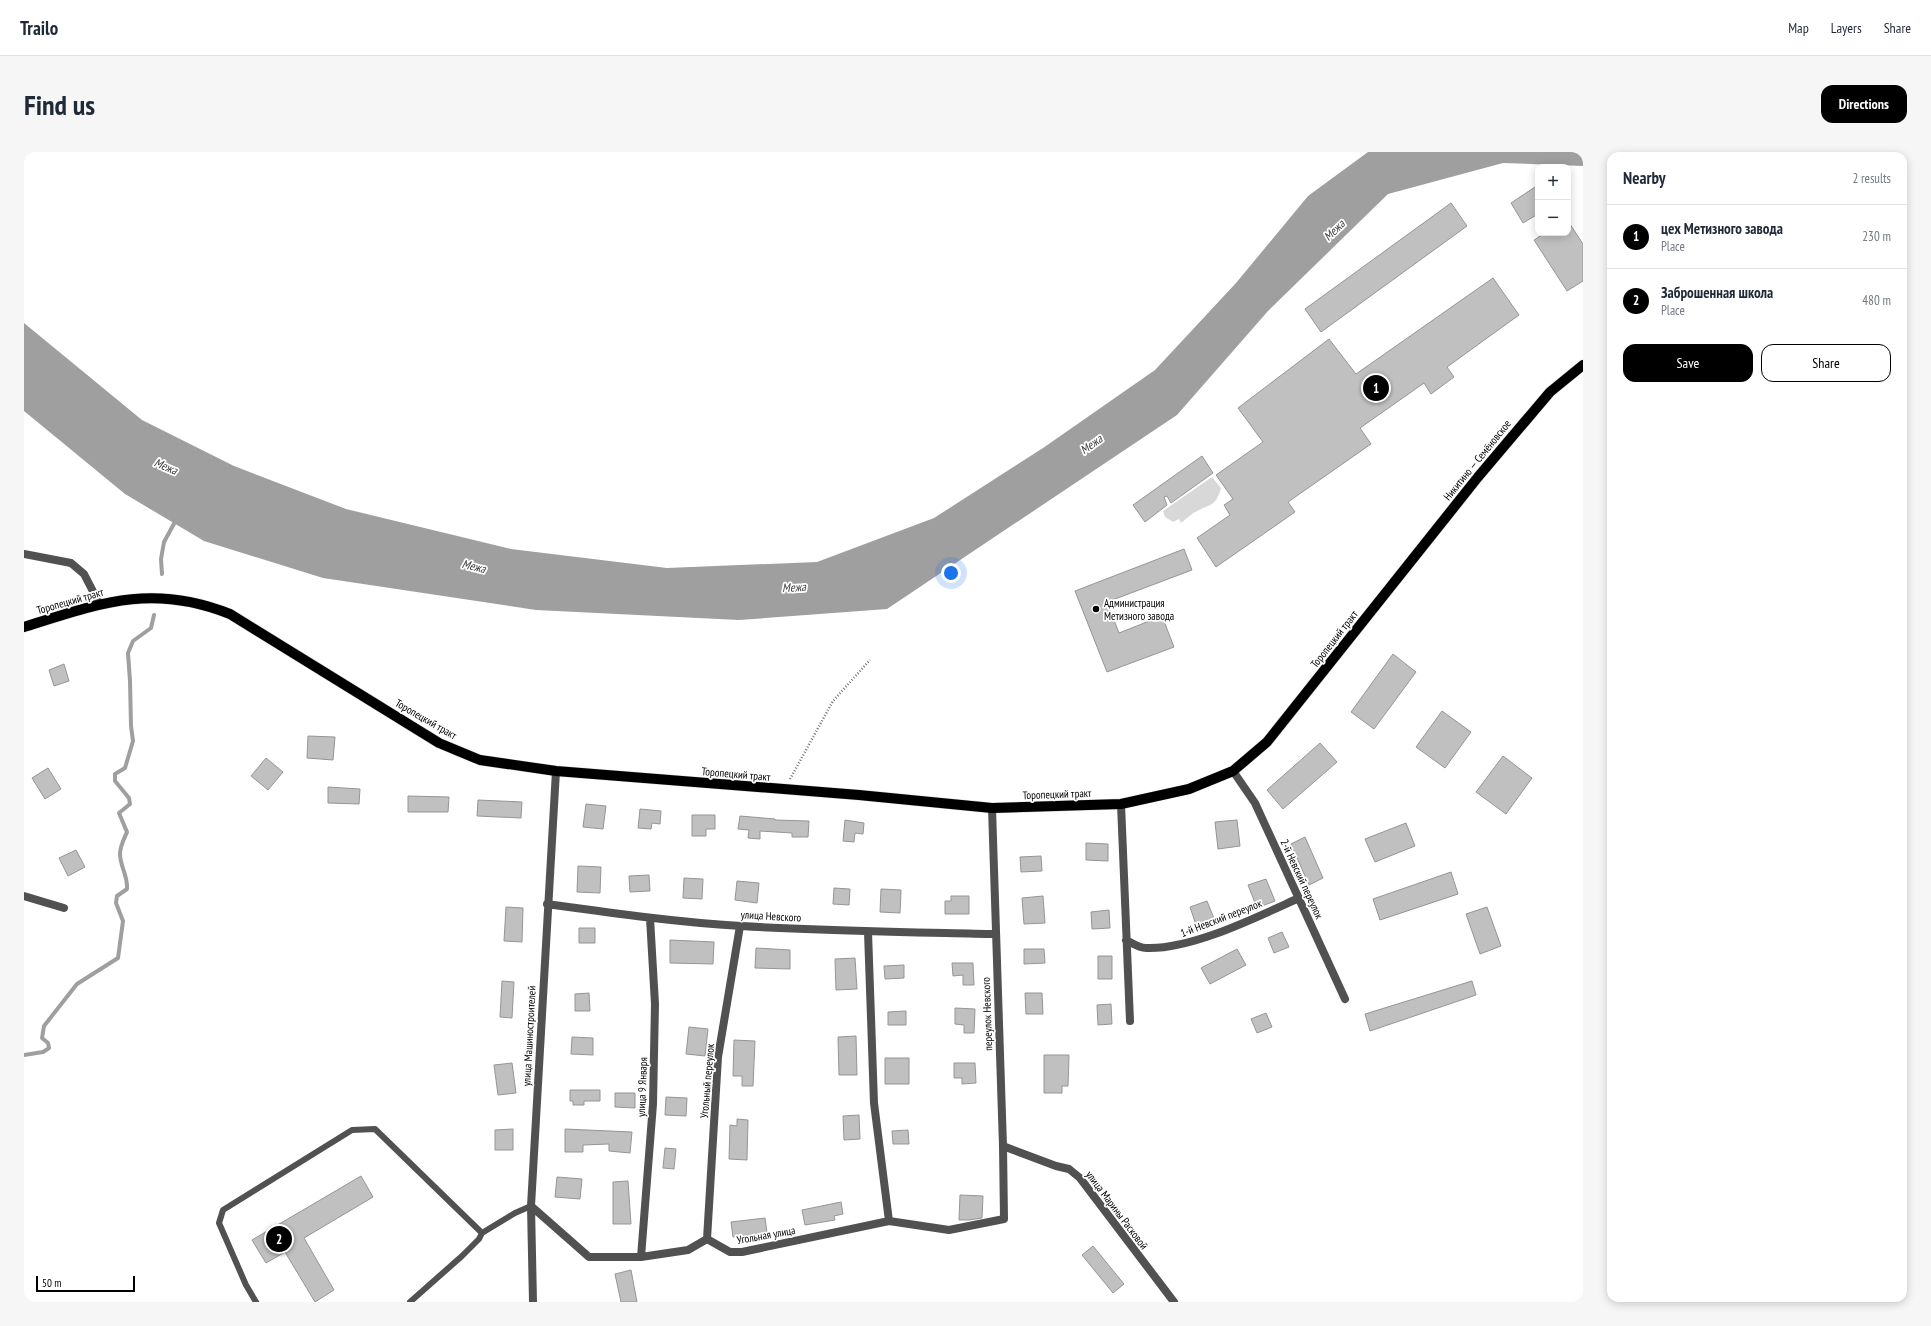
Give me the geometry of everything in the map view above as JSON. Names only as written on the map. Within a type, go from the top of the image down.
[{"type":"main road","name":"Никитино — Семёновское","points":[[1398,578],[1478,477],[1550,392],[1583,365]]},
{"type":"main road","name":"Торопецкий тракт","points":[[24,627],[99,603],[134,598],[164,597],[210,605],[230,614],[439,743],[480,760],[556,771],[992,808],[1121,804],[1189,789],[1233,771],[1267,742],[1398,578]]},
{"type":"street","points":[[24,554],[71,563],[84,574],[99,603]]},
{"type":"street","name":"улица Машиностроителей","points":[[533,1302],[531,1206],[547,904],[556,771]]},
{"type":"street","name":"2-й Невский переулок","points":[[1233,771],[1255,803],[1345,1000]]},
{"type":"street","points":[[1121,804],[1130,1021]]},
{"type":"street","name":"переулок Невского","points":[[992,808],[1004,1219]]},
{"type":"street","points":[[24,896],[64,908]]},
{"type":"street","name":"1-й Невский переулок","points":[[1126,940],[1144,948],[1179,946],[1252,919],[1299,898]]},
{"type":"street","name":"улица Невского","points":[[547,904],[650,918],[740,926],[868,932],[996,934]]},
{"type":"street","name":"улица 9 Января","points":[[641,1257],[653,1104],[655,1004],[650,918]]},
{"type":"street","name":"Угольный переулок","points":[[706,1239],[718,1057],[740,926]]},
{"type":"street","points":[[868,932],[874,1103],[889,1221]]},
{"type":"street","name":"улица Марины Расковой","points":[[1003,1146],[1069,1169],[1080,1178],[1174,1302]]},
{"type":"street","points":[[531,1206],[589,1257],[641,1257],[688,1250],[706,1239]]},
{"type":"street","name":"Угольная улица","points":[[706,1239],[730,1252],[742,1252],[889,1221],[949,1230],[1004,1219]]},
{"type":"lane","points":[[256,1302],[246,1285],[219,1223],[223,1210],[352,1130],[375,1129],[482,1233]]},
{"type":"lane","points":[[410,1302],[462,1256],[479,1239],[482,1233],[515,1213],[531,1206]]},
{"type":"path","points":[[784,790],[833,701],[870,660]]},
{"type":"shaded area","points":[[1212,477],[1221,488],[1217,498],[1212,504],[1195,512],[1181,523],[1179,519],[1173,522],[1165,517],[1163,511]]},
{"type":"water","name":"Межа","points":[[1368,152],[1583,152],[1583,166],[1571,166],[1571,164],[1503,163],[1388,194],[1268,311],[1177,415],[887,609],[739,620],[536,610],[323,578],[204,541],[125,494],[24,411],[24,323],[142,420],[234,466],[346,509],[511,549],[667,568],[817,562],[934,518],[1043,448],[1155,370],[1236,283],[1308,196]]},
{"type":"building","points":[[1535,187],[1535,216],[1523,223],[1511,203]]},
{"type":"building","points":[[1451,203],[1467,226],[1321,332],[1305,309]]},
{"type":"building","points":[[1571,226],[1583,244],[1583,281],[1567,291],[1534,240],[1540,236],[1571,236]]},
{"type":"building","points":[[1493,278],[1519,315],[1447,367],[1454,377],[1431,394],[1424,383],[1360,428],[1371,444],[1288,502],[1295,512],[1216,567],[1197,538],[1230,515],[1224,505],[1233,499],[1216,475],[1263,442],[1238,408],[1329,339],[1356,374]]},
{"type":"building","points":[[1202,456],[1213,473],[1171,503],[1167,496],[1164,497],[1167,505],[1145,522],[1133,505]]},
{"type":"building","name":"Администрация Метизного завода","points":[[1184,549],[1192,570],[1107,602],[1119,633],[1162,616],[1174,647],[1107,672],[1075,591]]},
{"type":"building","points":[[1393,654],[1416,672],[1374,729],[1351,712]]},
{"type":"building","points":[[64,664],[69,681],[54,686],[49,670]]},
{"type":"building","points":[[1442,711],[1471,732],[1445,768],[1416,747]]},
{"type":"building","points":[[308,736],[335,737],[333,760],[307,758]]},
{"type":"building","points":[[1320,743],[1337,762],[1283,809],[1267,790]]},
{"type":"building","points":[[1503,756],[1532,778],[1506,814],[1476,792]]},
{"type":"building","points":[[266,758],[283,772],[268,790],[251,776]]},
{"type":"building","points":[[48,768],[61,789],[45,799],[32,778]]},
{"type":"building","points":[[328,787],[360,789],[359,804],[328,803]]},
{"type":"building","points":[[408,796],[449,797],[448,812],[408,812]]},
{"type":"building","points":[[478,800],[522,802],[521,818],[477,816]]},
{"type":"building","points":[[586,804],[606,806],[603,829],[583,827]]},
{"type":"building","points":[[640,809],[661,811],[660,824],[652,823],[651,829],[638,828]]},
{"type":"building","points":[[692,815],[715,815],[715,829],[706,829],[706,836],[692,836]]},
{"type":"building","points":[[740,816],[775,820],[809,821],[808,837],[792,837],[792,833],[760,831],[760,839],[748,838],[749,830],[738,829]]},
{"type":"building","points":[[845,820],[864,823],[863,834],[855,833],[854,842],[843,841]]},
{"type":"building","points":[[1237,820],[1240,846],[1218,849],[1215,822]]},
{"type":"building","points":[[1406,823],[1415,846],[1375,862],[1365,839]]},
{"type":"building","points":[[1305,837],[1323,878],[1309,885],[1291,844]]},
{"type":"building","points":[[1086,843],[1108,844],[1108,861],[1086,860]]},
{"type":"building","points":[[76,850],[85,867],[68,876],[59,858]]},
{"type":"building","points":[[1041,856],[1042,871],[1021,872],[1020,857]]},
{"type":"building","points":[[578,866],[601,867],[600,893],[577,892]]},
{"type":"building","points":[[1451,872],[1458,894],[1380,920],[1373,899]]},
{"type":"building","points":[[649,875],[650,891],[630,892],[629,876]]},
{"type":"building","points":[[684,878],[703,879],[702,899],[683,898]]},
{"type":"building","points":[[1266,879],[1275,901],[1257,908],[1248,885]]},
{"type":"building","points":[[737,881],[759,883],[757,903],[735,900]]},
{"type":"building","points":[[834,888],[850,889],[849,905],[833,904]]},
{"type":"building","points":[[881,889],[901,890],[900,913],[880,912]]},
{"type":"building","points":[[951,896],[969,896],[969,914],[945,914],[945,901],[951,901]]},
{"type":"building","points":[[1043,896],[1045,923],[1024,924],[1022,898]]},
{"type":"building","points":[[1207,901],[1215,921],[1197,928],[1190,907]]},
{"type":"building","points":[[506,907],[523,908],[522,942],[504,941]]},
{"type":"building","points":[[1487,907],[1501,946],[1480,954],[1466,914]]},
{"type":"building","points":[[1109,910],[1110,928],[1092,929],[1091,912]]},
{"type":"building","points":[[579,928],[595,928],[595,943],[579,943]]},
{"type":"building","points":[[1282,932],[1289,947],[1274,953],[1268,938]]},
{"type":"building","points":[[670,940],[714,942],[713,964],[670,963]]},
{"type":"building","points":[[756,948],[790,950],[790,969],[755,968]]},
{"type":"building","points":[[1024,949],[1044,949],[1045,963],[1024,964]]},
{"type":"building","points":[[1237,949],[1246,965],[1210,984],[1201,968]]},
{"type":"building","points":[[1098,956],[1112,956],[1112,979],[1098,979]]},
{"type":"building","points":[[855,958],[857,989],[836,990],[835,959]]},
{"type":"building","points":[[952,963],[973,963],[974,985],[963,985],[963,975],[953,976]]},
{"type":"building","points":[[904,965],[904,978],[885,979],[884,966]]},
{"type":"building","points":[[502,981],[514,982],[512,1018],[500,1017]]},
{"type":"building","points":[[1472,981],[1476,995],[1370,1031],[1365,1014]]},
{"type":"building","points":[[589,993],[590,1011],[575,1011],[575,994]]},
{"type":"building","points":[[1025,993],[1042,993],[1043,1014],[1026,1014]]},
{"type":"building","points":[[1111,1004],[1112,1024],[1098,1025],[1097,1005]]},
{"type":"building","points":[[955,1008],[975,1009],[974,1033],[964,1033],[964,1025],[955,1024]]},
{"type":"building","points":[[906,1011],[906,1025],[888,1025],[888,1012]]},
{"type":"building","points":[[1266,1013],[1272,1027],[1257,1033],[1251,1019]]},
{"type":"building","points":[[689,1027],[708,1029],[705,1056],[686,1054]]},
{"type":"building","points":[[856,1036],[857,1075],[839,1075],[838,1037]]},
{"type":"building","points":[[572,1037],[593,1038],[593,1055],[571,1054]]},
{"type":"building","points":[[734,1040],[755,1041],[753,1086],[742,1086],[742,1076],[733,1076]]},
{"type":"building","points":[[1044,1055],[1069,1055],[1068,1086],[1062,1086],[1062,1093],[1044,1093]]},
{"type":"building","points":[[885,1058],[909,1058],[909,1084],[885,1084]]},
{"type":"building","points":[[512,1063],[516,1093],[498,1095],[494,1065]]},
{"type":"building","points":[[954,1063],[975,1063],[976,1083],[962,1084],[962,1078],[954,1078]]},
{"type":"building","points":[[570,1090],[600,1090],[600,1101],[584,1101],[584,1105],[573,1105],[573,1101],[570,1101]]},
{"type":"building","points":[[615,1093],[635,1093],[635,1108],[615,1107]]},
{"type":"building","points":[[666,1097],[687,1098],[686,1116],[665,1115]]},
{"type":"building","points":[[859,1115],[860,1139],[844,1140],[843,1116]]},
{"type":"building","points":[[737,1119],[748,1120],[747,1160],[729,1159],[730,1125],[737,1126]]},
{"type":"building","points":[[513,1129],[513,1150],[495,1150],[495,1130]]},
{"type":"building","points":[[565,1129],[632,1132],[630,1153],[609,1151],[609,1144],[583,1145],[583,1152],[565,1152]]},
{"type":"building","points":[[908,1130],[909,1144],[893,1144],[892,1131]]},
{"type":"building","points":[[665,1148],[676,1149],[674,1169],[663,1168]]},
{"type":"building","points":[[361,1176],[373,1197],[304,1238],[334,1290],[315,1302],[285,1252],[266,1263],[252,1240]]},
{"type":"building","points":[[557,1177],[582,1179],[580,1199],[555,1197]]},
{"type":"building","points":[[628,1181],[631,1224],[613,1224],[613,1182]]},
{"type":"building","points":[[960,1195],[983,1196],[982,1218],[959,1220]]},
{"type":"building","points":[[841,1202],[843,1214],[834,1216],[835,1220],[805,1225],[802,1210]]},
{"type":"building","points":[[765,1218],[767,1233],[733,1237],[731,1222]]},
{"type":"building","points":[[1093,1246],[1124,1284],[1113,1293],[1082,1255]]},
{"type":"building","points":[[631,1270],[637,1302],[621,1302],[615,1274]]},
{"type":"waterway","points":[[162,574],[161,559],[164,542],[176,520]]},
{"type":"waterway","points":[[24,1055],[43,1052],[49,1048],[48,1043],[42,1038],[44,1026],[77,984],[118,958],[123,921],[116,903],[117,896],[127,889],[120,854],[121,845],[127,832],[119,813],[130,804],[129,798],[115,781],[115,774],[125,768],[133,741],[128,653],[133,641],[151,628],[154,615]]},
{"type":"place","name":"цех Метизного завода","points":[[1376,388]]},
{"type":"place","name":"Администрация Метизного завода","points":[[1096,609]]},
{"type":"place","name":"Заброшенная школа","points":[[279,1239]]}]
